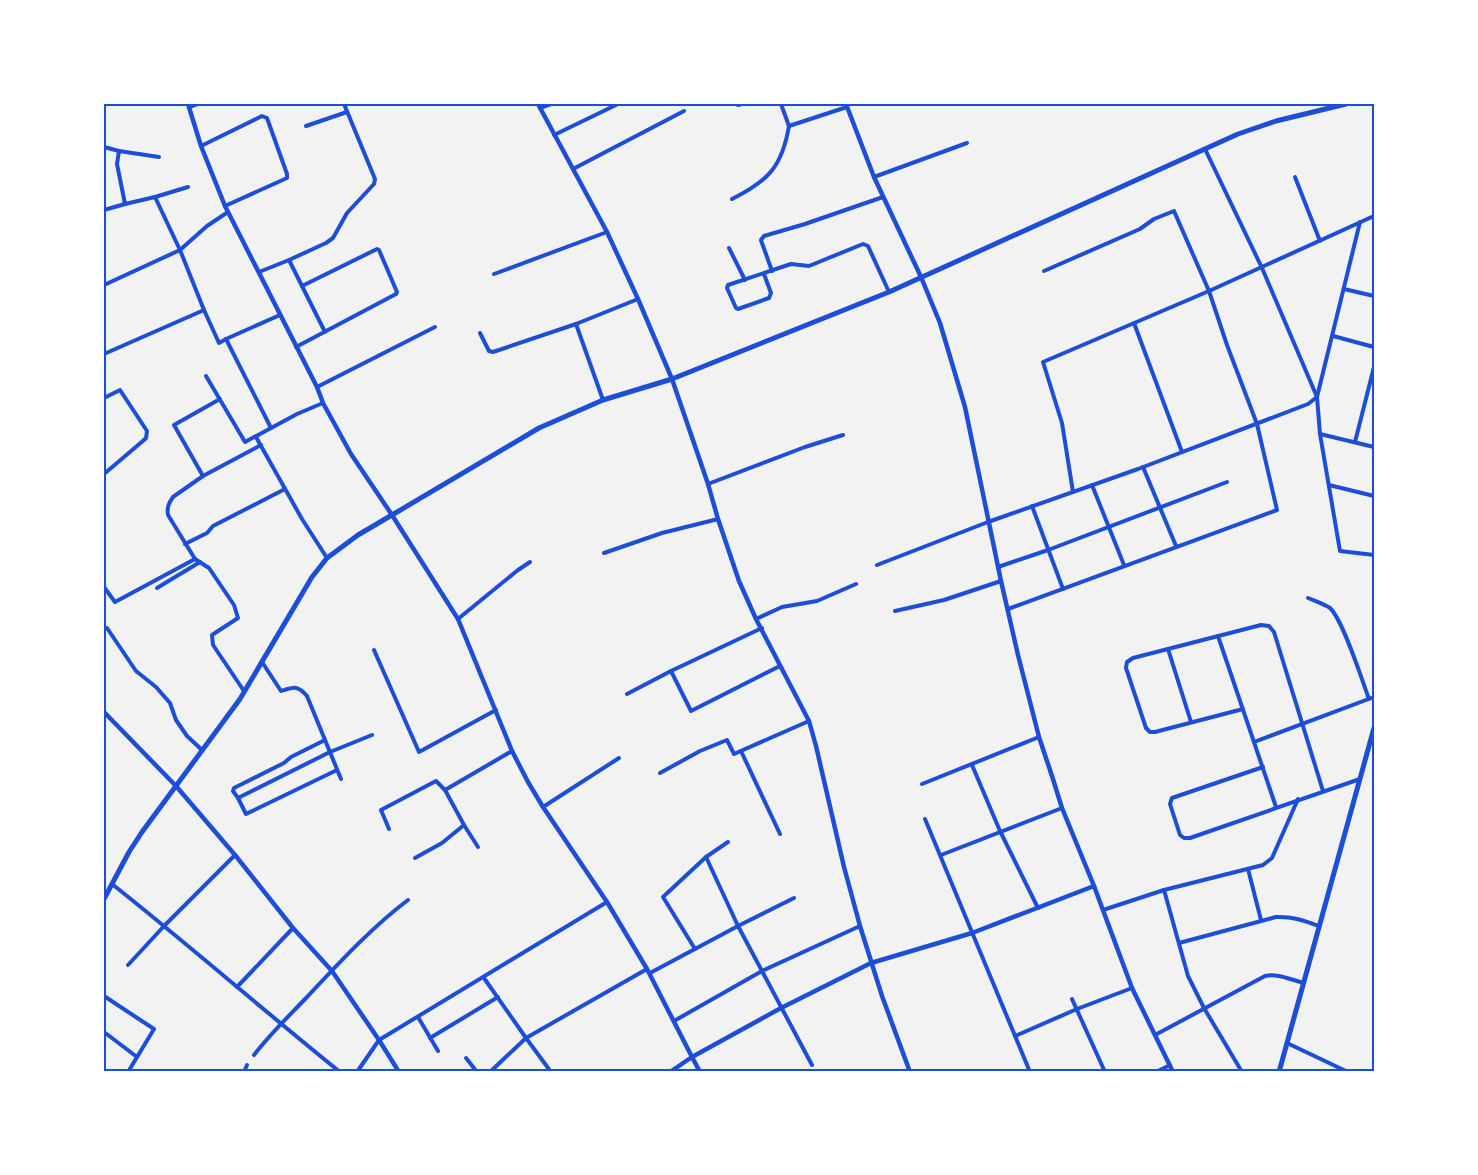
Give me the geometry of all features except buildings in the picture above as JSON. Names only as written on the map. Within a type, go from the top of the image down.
[{"type":"main road","points":[[104,899],[129,852],[244,692],[312,577],[327,558],[358,535],[539,428],[603,400],[672,379],[889,291],[1238,134],[1276,121],[1346,104]]},
{"type":"main road","points":[[1279,1071],[1374,728]]},
{"type":"street","points":[[198,104],[189,105],[201,146],[225,206],[323,403],[351,454],[458,619],[512,751],[543,807],[607,902],[648,971],[700,1071]]},
{"type":"street","points":[[259,272],[333,238],[347,213],[374,184],[375,178],[344,104]]},
{"type":"street","points":[[551,104],[539,106],[606,232],[638,299],[672,379],[739,581],[809,721],[860,926],[910,1071]]},
{"type":"street","points":[[554,135],[618,104]]},
{"type":"street","points":[[736,104],[742,104]]},
{"type":"street","points":[[732,199],[760,184],[779,160],[786,144],[789,126],[781,104]]},
{"type":"street","points":[[789,126],[846,105],[874,177],[940,323],[964,407],[1000,581],[1039,737],[1062,808],[1132,988],[1173,1071]]},
{"type":"street","points":[[573,169],[684,111]]},
{"type":"street","points":[[306,126],[347,112]]},
{"type":"street","points":[[201,146],[262,116],[267,118],[287,178],[225,206]]},
{"type":"street","points":[[874,177],[967,143]]},
{"type":"street","points":[[104,147],[159,157]]},
{"type":"street","points":[[1205,149],[1262,268],[1317,397],[1320,434],[1340,551],[1374,555]]},
{"type":"street","points":[[119,151],[117,164],[125,204]]},
{"type":"street","points":[[1295,177],[1320,241]]},
{"type":"street","points":[[104,210],[188,187]]},
{"type":"street","points":[[155,196],[219,343],[280,315]]},
{"type":"street","points":[[772,271],[761,240],[764,236],[797,227],[883,196]]},
{"type":"street","points":[[1008,609],[1276,510],[1257,424],[1209,291],[1174,211],[1154,219],[1140,229],[1044,271]]},
{"type":"street","points":[[104,285],[180,250],[207,226],[228,212]]},
{"type":"street","points":[[1073,492],[1062,423],[1043,362],[1262,268],[1374,216]]},
{"type":"street","points":[[877,565],[1308,404],[1317,397],[1360,222]]},
{"type":"street","points":[[494,274],[606,232]]},
{"type":"street","points":[[764,274],[771,293],[769,298],[737,309],[727,286],[730,284],[791,264],[809,266],[865,243],[889,291]]},
{"type":"street","points":[[729,248],[745,280]]},
{"type":"street","points":[[296,347],[396,294],[396,289],[379,250],[375,249],[302,286]]},
{"type":"street","points":[[289,260],[325,332]]},
{"type":"street","points":[[1344,289],[1374,296]]},
{"type":"street","points":[[480,333],[489,351],[492,352],[576,324],[638,299]]},
{"type":"street","points":[[104,354],[204,310]]},
{"type":"street","points":[[1134,323],[1182,452]]},
{"type":"street","points":[[576,324],[603,400]]},
{"type":"street","points":[[316,387],[435,327]]},
{"type":"street","points":[[1333,336],[1374,346]]},
{"type":"street","points":[[226,339],[271,428]]},
{"type":"street","points":[[1355,442],[1374,367]]},
{"type":"street","points":[[206,376],[245,442],[323,403]]},
{"type":"street","points":[[104,398],[120,390],[147,430],[147,434],[144,440],[104,474]]},
{"type":"street","points":[[203,476],[174,425],[220,399]]},
{"type":"street","points":[[1320,434],[1374,447]]},
{"type":"street","points":[[708,484],[843,435]]},
{"type":"street","points":[[256,437],[327,558]]},
{"type":"street","points":[[244,692],[213,645],[212,635],[238,618],[234,605],[209,568],[198,561],[185,544],[168,515],[167,507],[172,497],[203,476],[261,445]]},
{"type":"street","points":[[1143,467],[1176,546]]},
{"type":"street","points":[[998,567],[1227,482]]},
{"type":"street","points":[[1328,484],[1374,496]]},
{"type":"street","points":[[1092,485],[1124,566]]},
{"type":"street","points":[[185,544],[207,533],[213,526],[285,489]]},
{"type":"street","points":[[1032,506],[1063,589]]},
{"type":"street","points":[[604,553],[662,533],[718,519]]},
{"type":"street","points":[[104,587],[114,602],[198,561]]},
{"type":"street","points":[[158,588],[198,561]]},
{"type":"street","points":[[458,619],[531,562]]},
{"type":"street","points":[[895,611],[944,600],[1000,581]]},
{"type":"street","points":[[756,619],[782,607],[817,601],[856,584]]},
{"type":"street","points":[[1254,742],[1372,698],[1335,616],[1329,608],[1308,598]]},
{"type":"street","points":[[1243,709],[1155,732],[1148,730],[1126,668],[1127,662],[1130,659],[1261,625],[1272,628],[1323,791]]},
{"type":"street","points":[[106,628],[136,671],[156,687],[170,703],[176,720],[186,736],[203,750]]},
{"type":"street","points":[[627,694],[762,628]]},
{"type":"street","points":[[1218,636],[1276,807]]},
{"type":"street","points":[[1168,649],[1191,722]]},
{"type":"street","points":[[374,650],[419,752],[496,710]]},
{"type":"street","points":[[262,662],[281,691],[294,687],[302,690],[307,696],[341,779]]},
{"type":"street","points":[[671,671],[692,711],[780,666]]},
{"type":"street","points":[[104,712],[176,786],[293,928],[332,971],[399,1071]]},
{"type":"street","points":[[660,773],[700,751],[727,740],[734,754],[809,721]]},
{"type":"street","points":[[238,798],[330,752],[372,735]]},
{"type":"street","points":[[922,784],[1039,737]]},
{"type":"street","points":[[325,740],[234,788],[233,791],[246,814],[337,770]]},
{"type":"street","points":[[445,790],[512,751]]},
{"type":"street","points":[[741,751],[780,834]]},
{"type":"street","points":[[543,807],[619,758]]},
{"type":"street","points":[[972,765],[1000,831],[1038,908]]},
{"type":"street","points":[[1263,767],[1170,800],[1180,835],[1187,838],[1360,778]]},
{"type":"street","points":[[389,829],[381,810],[436,781],[445,790],[478,847]]},
{"type":"street","points":[[1103,910],[1164,890],[1263,865],[1272,858],[1298,799]]},
{"type":"street","points":[[941,855],[1062,808]]},
{"type":"street","points":[[926,819],[1030,1071]]},
{"type":"street","points":[[416,858],[442,843],[464,825]]},
{"type":"street","points":[[695,949],[663,897],[706,858],[728,842]]},
{"type":"street","points":[[128,965],[235,855]]},
{"type":"street","points":[[706,858],[738,926],[812,1065]]},
{"type":"street","points":[[1248,869],[1262,920]]},
{"type":"street","points":[[112,884],[340,1071]]},
{"type":"street","points":[[670,1071],[781,1008],[871,963],[972,933],[1094,886]]},
{"type":"street","points":[[1164,890],[1188,976],[1204,1008],[1242,1071]]},
{"type":"street","points":[[490,1071],[526,1038],[648,971],[795,898]]},
{"type":"street","points":[[254,1055],[332,971],[392,911],[408,900]]},
{"type":"street","points":[[357,1071],[379,1040],[607,902]]},
{"type":"street","points":[[1179,943],[1276,916],[1286,916],[1319,926]]},
{"type":"street","points":[[674,1021],[762,971],[860,926]]},
{"type":"street","points":[[237,987],[293,928]]},
{"type":"street","points":[[1155,1035],[1264,976],[1279,976],[1304,983]]},
{"type":"street","points":[[484,978],[551,1071]]},
{"type":"street","points":[[1015,1036],[1132,988]]},
{"type":"street","points":[[104,996],[154,1029],[129,1070],[135,1071]]},
{"type":"street","points":[[430,1038],[498,997]]},
{"type":"street","points":[[1072,999],[1105,1071]]},
{"type":"street","points":[[418,1017],[438,1051]]},
{"type":"street","points":[[104,1032],[137,1058]]},
{"type":"street","points":[[1287,1042],[1348,1071]]},
{"type":"street","points":[[466,1058],[477,1071]]},
{"type":"street","points":[[244,1071],[247,1065]]},
{"type":"street","points":[[1156,1071],[1170,1065]]},
{"type":"street","points":[[1332,1071],[1335,1065]]}]
